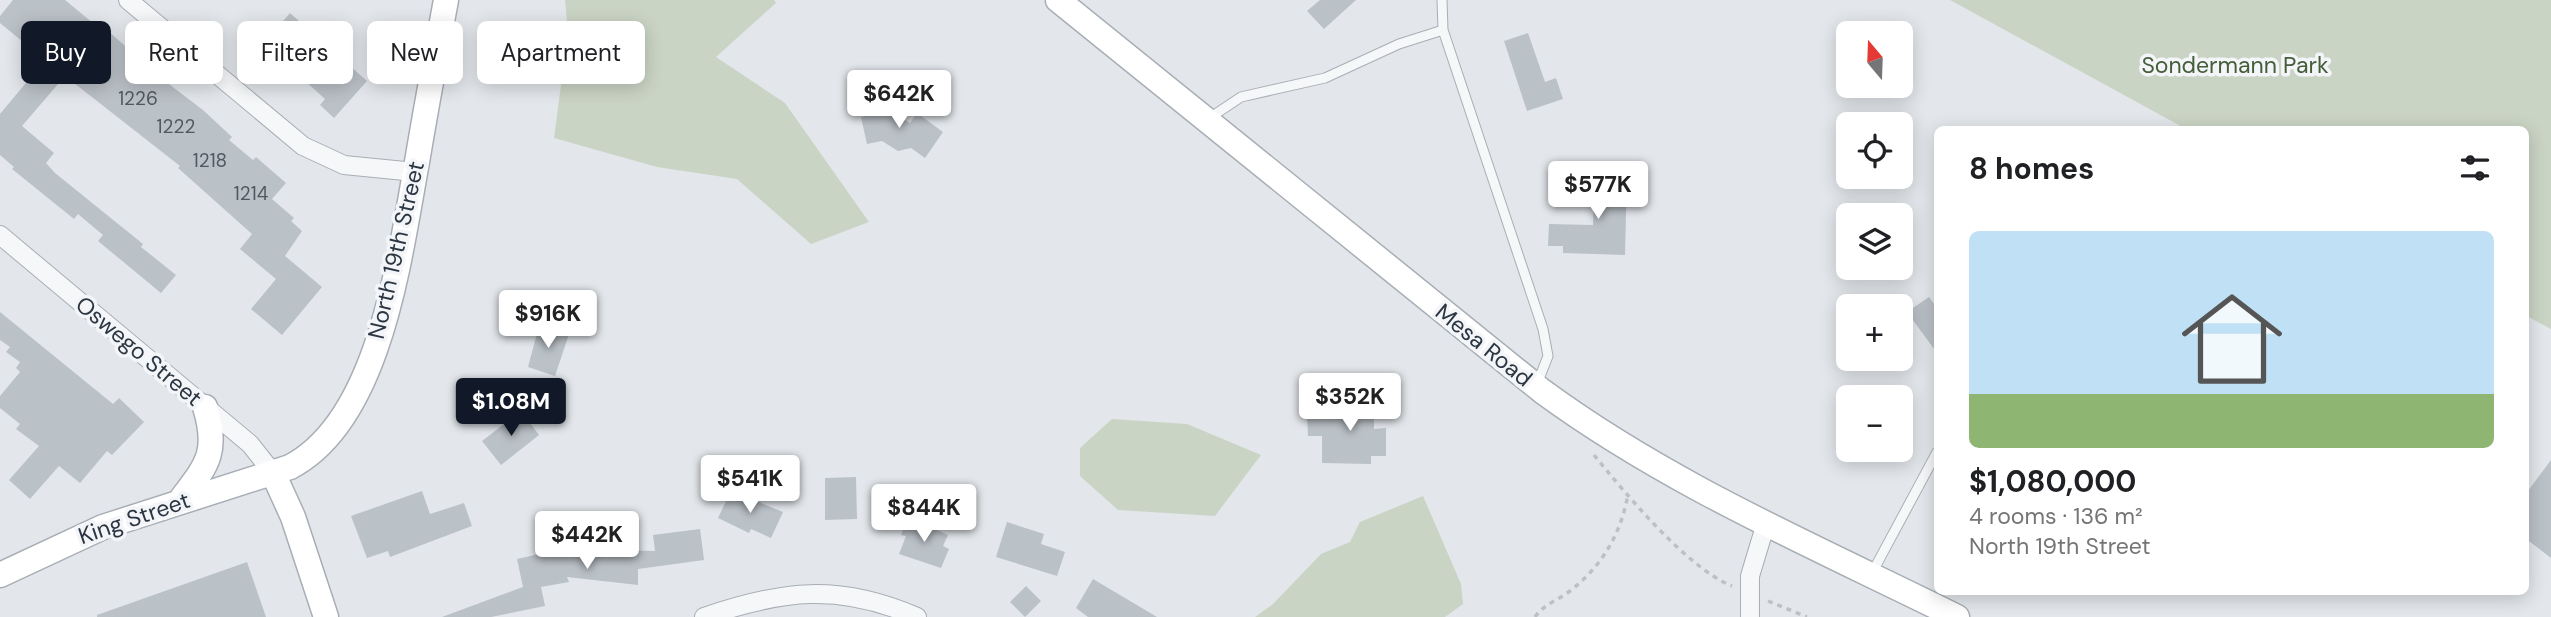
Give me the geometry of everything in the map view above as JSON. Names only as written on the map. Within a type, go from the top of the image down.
[{"type":"main road","name":"North 19th Street","points":[[273,472],[303,460],[325,441],[355,395],[371,358],[390,293],[446,0]]},
{"type":"main road","name":"Mesa Road","points":[[1058,0],[1536,387],[1628,450],[1766,523],[1957,617]]},
{"type":"main road","points":[[179,502],[200,474],[213,448],[212,430],[205,407]]},
{"type":"main road","name":"King Street","points":[[0,575],[103,527],[273,472]]},
{"type":"main road","points":[[273,472],[293,517],[326,617]]},
{"type":"street","points":[[128,0],[303,146],[344,165],[415,172]]},
{"type":"street","name":"Oswego Street","points":[[0,235],[250,444],[273,472]]},
{"type":"street","points":[[1750,617],[1750,576],[1766,523]]},
{"type":"street","points":[[704,617],[747,602],[803,593],[861,598],[917,617]]},
{"type":"lane","points":[[1442,0],[1443,30],[1543,329],[1548,356],[1536,387]]},
{"type":"lane","points":[[1206,120],[1241,97],[1325,78],[1399,44],[1443,30]]},
{"type":"lane","points":[[1871,574],[1934,458]]},
{"type":"path","points":[[1535,617],[1540,610],[1580,582],[1609,548],[1624,516],[1628,494]]},
{"type":"green space","points":[[565,0],[774,0],[776,3],[716,57],[785,103],[869,222],[811,244],[737,179],[657,167],[554,138],[561,84],[645,84],[645,21],[567,21]]},
{"type":"green space","name":"Sondermann Park","points":[[1950,0],[2551,0],[2551,329],[2529,317],[2529,126],[2181,126]]},
{"type":"green space","points":[[1112,419],[1187,424],[1261,455],[1215,516],[1118,510],[1080,476],[1080,448]]},
{"type":"green space","points":[[1423,496],[1461,584],[1463,604],[1445,617],[1255,617],[1273,604],[1321,554],[1350,542],[1360,522]]},
{"type":"building","points":[[13,0],[65,0],[90,21],[21,21],[21,40],[0,23],[0,16]]},
{"type":"building","points":[[1320,0],[1356,0],[1324,29],[1307,11]]},
{"type":"building","points":[[290,13],[299,21],[283,21]]},
{"type":"building","points":[[1528,33],[1545,82],[1556,78],[1563,99],[1527,111],[1504,41]]},
{"type":"building","points":[[111,34],[125,46],[125,84],[169,84],[203,110],[232,137],[229,140],[253,160],[256,157],[286,183],[272,199],[294,218],[291,221],[302,231],[285,256],[322,287],[282,335],[251,309],[276,279],[240,249],[252,234],[178,168],[180,166],[75,84],[111,84]]},
{"type":"building","points":[[353,69],[367,81],[334,118],[320,105],[325,99],[308,84],[353,84]]},
{"type":"building","points":[[25,84],[58,84],[22,126],[54,153],[46,163],[55,173],[143,244],[141,247],[176,275],[161,293],[98,241],[103,235],[78,214],[74,219],[12,169],[14,167],[0,155],[0,114]]},
{"type":"building","points":[[887,99],[889,109],[910,123],[917,113],[943,132],[925,158],[911,148],[898,151],[882,141],[867,144],[861,117],[870,115],[868,104]]},
{"type":"building","points":[[1595,172],[1627,173],[1625,255],[1563,253],[1563,246],[1548,246],[1549,224],[1593,225]]},
{"type":"building","points":[[1929,297],[1934,304],[1934,349],[1913,320],[1913,308]]},
{"type":"building","points":[[0,312],[113,404],[119,398],[144,422],[112,455],[107,451],[80,483],[59,466],[30,499],[9,480],[39,446],[16,429],[20,424],[0,408],[0,396],[20,372],[16,368],[20,362],[6,352],[10,347],[0,340]]},
{"type":"building","points":[[539,326],[569,334],[555,376],[528,367]]},
{"type":"building","points":[[1349,397],[1374,397],[1374,429],[1386,428],[1386,456],[1371,456],[1371,464],[1322,463],[1322,436],[1308,436],[1307,416],[1333,416]]},
{"type":"building","points":[[521,411],[539,435],[501,465],[482,441]]},
{"type":"building","points":[[2551,460],[2551,558],[2529,541],[2529,490]]},
{"type":"building","points":[[856,477],[857,519],[825,520],[825,478]]},
{"type":"building","points":[[422,491],[430,514],[464,503],[472,526],[390,557],[388,551],[367,558],[351,516]]},
{"type":"building","points":[[731,491],[783,512],[771,538],[751,529],[749,533],[718,518]]},
{"type":"building","points":[[908,517],[948,535],[943,546],[949,549],[941,568],[899,554],[906,536],[901,535]]},
{"type":"building","points":[[1007,522],[1044,534],[1041,544],[1065,552],[1057,576],[996,557]]},
{"type":"building","points":[[700,529],[704,560],[638,569],[638,585],[567,577],[569,582],[541,587],[545,606],[491,617],[442,617],[523,587],[517,559],[561,549],[655,551],[653,535]]},
{"type":"building","points":[[247,562],[266,617],[97,617],[97,615]]},
{"type":"building","points":[[1093,579],[1157,617],[1088,617],[1076,608]]},
{"type":"building","points":[[1026,586],[1041,601],[1025,617],[1010,602]]}]
